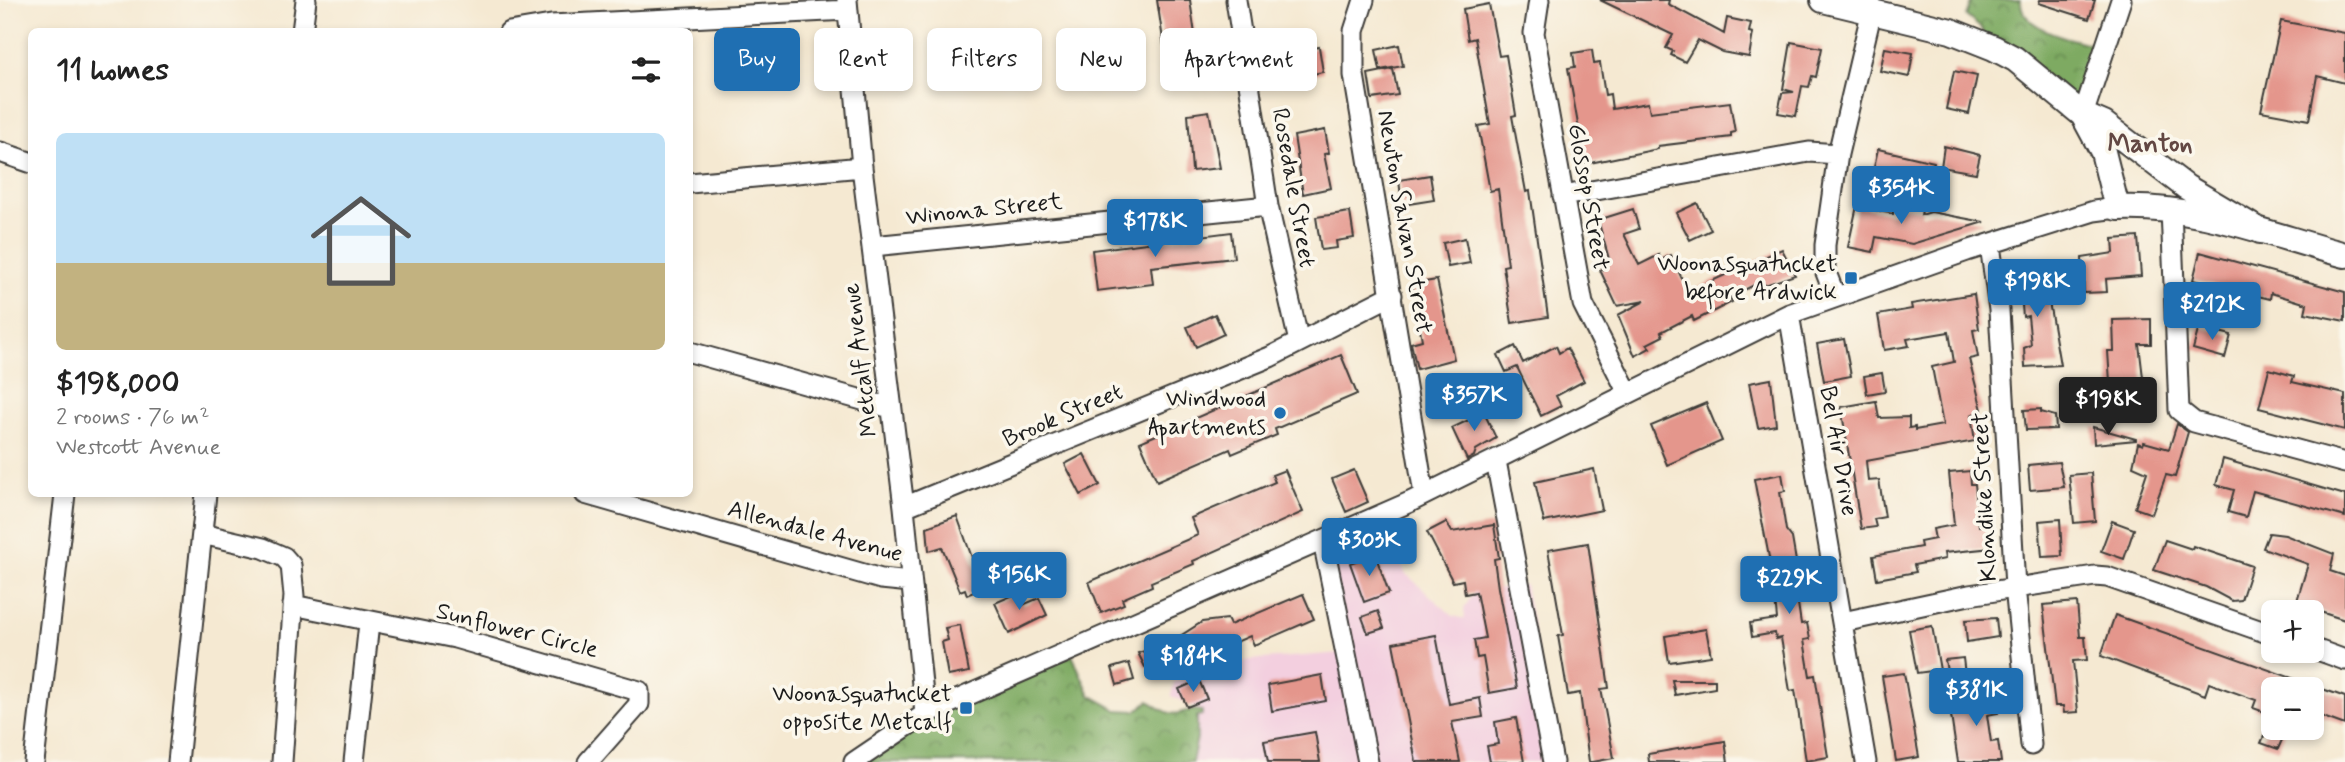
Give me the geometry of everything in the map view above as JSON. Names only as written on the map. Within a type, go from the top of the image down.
[{"type":"main road","points":[[1823,0],[1951,31],[2015,59],[2083,115],[2104,124],[2186,187],[2260,231]]},
{"type":"main road","points":[[2083,115],[2103,152],[2117,208],[2171,209],[2345,256]]},
{"type":"street","points":[[302,28],[306,0]]},
{"type":"street","name":"Rosedale Street","points":[[1236,0],[1268,206],[1298,342]]},
{"type":"street","name":"Newton Salvan Street","points":[[1363,0],[1354,31],[1354,75],[1424,494]]},
{"type":"street","name":"Glossop Street","points":[[1539,0],[1534,33],[1583,304],[1628,393]]},
{"type":"street","points":[[2083,115],[2121,0]]},
{"type":"street","points":[[533,28],[848,5]]},
{"type":"street","name":"Metcalf Avenue","points":[[848,5],[862,167],[904,507],[925,714]]},
{"type":"street","points":[[1835,296],[1825,270],[1825,245],[1838,154],[1872,10]]},
{"type":"street","points":[[0,152],[28,162]]},
{"type":"street","points":[[1563,196],[1809,152],[1838,154]]},
{"type":"street","points":[[693,183],[862,167]]},
{"type":"street","name":"Winona Street","points":[[873,246],[1268,206]]},
{"type":"street","points":[[854,762],[925,714],[1323,541],[1496,461],[1789,314],[1835,296],[2094,211],[2117,208]]},
{"type":"street","points":[[2171,209],[2179,410],[2194,422],[2345,463]]},
{"type":"street","name":"Klondike Street","points":[[1990,245],[1999,310],[2015,587],[2031,745]]},
{"type":"street","name":"Brook Street","points":[[904,507],[1298,342],[1392,295]]},
{"type":"street","name":"Bel Air Drive","points":[[1789,314],[1866,762]]},
{"type":"street","points":[[693,353],[891,408]]},
{"type":"street","points":[[1496,461],[1553,762]]},
{"type":"street","points":[[34,762],[65,497]]},
{"type":"street","points":[[178,762],[206,497]]},
{"type":"street","name":"Allendale Avenue","points":[[595,497],[881,579],[911,582]]},
{"type":"street","points":[[202,534],[264,548],[284,556],[292,565],[295,578],[282,762]]},
{"type":"street","points":[[1323,541],[1368,762]]},
{"type":"street","points":[[1843,622],[2015,587],[2087,577],[2107,577],[2261,631]]},
{"type":"street","name":"Sunflower Circle","points":[[293,605],[369,623],[455,638],[639,691],[639,704],[588,762]]},
{"type":"street","points":[[354,762],[369,623]]},
{"type":"street","points":[[2324,652],[2345,660]]},
{"type":"shaded area","points":[[1387,521],[1405,573],[1453,616],[1465,619],[1464,608],[1475,591],[1525,585],[1558,762],[1192,762],[1197,738],[1197,715],[1202,711],[1171,696],[1174,682],[1250,660],[1343,653],[1326,544]]},
{"type":"green space","points":[[1972,0],[2021,0],[2023,11],[2042,28],[2108,49],[2087,106],[1987,45],[1982,29],[1966,16]]},
{"type":"green space","points":[[1072,655],[1090,695],[1117,710],[1136,711],[1149,701],[1174,714],[1202,711],[1202,715],[1197,716],[1197,738],[1192,762],[861,762],[935,714]]},
{"type":"building","points":[[1157,0],[1190,0],[1194,28],[1161,28]]},
{"type":"building","points":[[1600,0],[1669,0],[1668,4],[1724,34],[1727,18],[1751,23],[1749,32],[1753,33],[1749,57],[1722,52],[1698,40],[1685,62],[1671,55],[1673,51],[1666,48],[1673,35]]},
{"type":"building","points":[[2040,0],[2095,0],[2089,19],[2039,3]]},
{"type":"building","points":[[1489,4],[1499,56],[1506,55],[1516,115],[1512,116],[1526,192],[1530,191],[1548,317],[1512,323],[1503,266],[1508,265],[1498,189],[1490,191],[1478,126],[1490,124],[1475,38],[1468,40],[1463,9]]},
{"type":"building","points":[[2281,21],[2345,33],[2345,83],[2317,76],[2309,120],[2261,111]]},
{"type":"building","points":[[1791,42],[1822,48],[1816,77],[1812,76],[1809,87],[1802,86],[1796,116],[1778,113],[1782,93],[1794,92],[1783,89]]},
{"type":"building","points":[[1399,45],[1403,66],[1380,70],[1376,50]]},
{"type":"building","points":[[1317,47],[1323,72],[1317,73]]},
{"type":"building","points":[[1885,48],[1913,53],[1909,77],[1880,71]]},
{"type":"building","points":[[1592,50],[1594,64],[1600,63],[1605,95],[1610,94],[1612,109],[1648,103],[1650,112],[1730,102],[1735,132],[1731,133],[1731,137],[1658,146],[1658,149],[1585,164],[1568,68],[1575,67],[1573,53]]},
{"type":"building","points":[[1393,69],[1398,95],[1372,99],[1368,74]]},
{"type":"building","points":[[1954,71],[1977,76],[1969,114],[1946,109]]},
{"type":"building","points":[[1209,111],[1220,168],[1192,171],[1188,114]]},
{"type":"building","points":[[1325,130],[1329,153],[1324,154],[1331,188],[1303,194],[1294,136]]},
{"type":"building","points":[[1944,146],[1980,155],[1976,173],[1941,167]]},
{"type":"building","points":[[1878,149],[1934,162],[1929,184],[1873,172]]},
{"type":"building","points":[[1430,175],[1434,200],[1402,205],[1399,180]]},
{"type":"building","points":[[1697,203],[1711,230],[1690,240],[1676,213]]},
{"type":"building","points":[[1894,205],[1922,210],[1921,215],[1931,212],[1984,222],[1912,244],[1876,237],[1873,252],[1848,247],[1857,206],[1893,214]]},
{"type":"building","points":[[1633,209],[1639,229],[1624,234],[1639,265],[1659,255],[1661,260],[1671,255],[1688,292],[1782,249],[1795,275],[1762,286],[1760,282],[1730,297],[1732,302],[1694,321],[1692,316],[1661,332],[1663,336],[1647,344],[1650,348],[1635,356],[1618,315],[1645,301],[1617,306],[1600,270],[1603,269],[1601,263],[1609,259],[1598,220]]},
{"type":"building","points":[[1350,212],[1354,238],[1336,241],[1337,248],[1321,250],[1316,217]]},
{"type":"building","points":[[1231,232],[1234,258],[1151,267],[1153,284],[1097,291],[1092,250]]},
{"type":"building","points":[[2138,237],[2141,276],[2106,279],[2107,292],[2084,293],[2082,258],[2114,253],[2113,239]]},
{"type":"building","points":[[1465,238],[1470,263],[1448,267],[1443,243]]},
{"type":"building","points":[[2200,252],[2345,292],[2345,321],[2305,313],[2307,304],[2271,293],[2270,299],[2193,280]]},
{"type":"building","points":[[2034,269],[2035,272],[2044,273],[2060,365],[2025,367],[2024,348],[2031,345],[2028,316],[2023,317],[2021,293],[2016,294],[2015,270]]},
{"type":"building","points":[[1437,280],[1454,359],[1417,369],[1411,343],[1422,340],[1412,284]]},
{"type":"building","points":[[1974,294],[1979,329],[1973,330],[1978,357],[1969,359],[1982,410],[1971,415],[1975,441],[1866,461],[1868,481],[1879,480],[1885,517],[1874,519],[1876,527],[1861,529],[1841,407],[1876,401],[1879,418],[1909,417],[1909,428],[1915,427],[1915,430],[1943,425],[1932,367],[1954,362],[1949,332],[1907,339],[1909,346],[1884,350],[1878,315],[1912,309],[1911,304]]},
{"type":"building","points":[[1215,314],[1224,334],[1196,347],[1187,327]]},
{"type":"building","points":[[2151,319],[2151,344],[2139,344],[2147,411],[2112,413],[2108,351],[2114,351],[2113,320]]},
{"type":"building","points":[[2199,327],[2231,335],[2225,358],[2193,349]]},
{"type":"building","points":[[1844,339],[1851,376],[1824,381],[1817,344]]},
{"type":"building","points":[[1515,346],[1523,363],[1556,346],[1559,353],[1567,348],[1584,381],[1556,396],[1561,406],[1541,416],[1517,367],[1506,372],[1498,355]]},
{"type":"building","points":[[1341,355],[1357,394],[1275,429],[1277,435],[1232,454],[1230,449],[1157,481],[1140,442]]},
{"type":"building","points":[[2269,369],[2294,376],[2292,382],[2345,394],[2345,430],[2259,408]]},
{"type":"building","points":[[1882,373],[1885,391],[1867,394],[1864,376]]},
{"type":"building","points":[[1771,379],[1776,425],[1758,428],[1749,383]]},
{"type":"building","points":[[1706,403],[1722,441],[1667,465],[1651,426]]},
{"type":"building","points":[[1481,406],[1496,438],[1476,450],[1474,456],[1467,460],[1452,428],[1471,419],[1468,412]]},
{"type":"building","points":[[2041,409],[2041,412],[2055,416],[2056,429],[2026,430],[2024,410]]},
{"type":"building","points":[[2177,424],[2188,432],[2175,477],[2166,475],[2152,514],[2135,508],[2147,472],[2133,466],[2138,443],[2143,445],[2144,442],[2169,449]]},
{"type":"building","points":[[2093,427],[2136,439],[2136,440],[2094,444]]},
{"type":"building","points":[[1084,454],[1100,485],[1081,495],[1065,464]]},
{"type":"building","points":[[2223,459],[2345,495],[2345,517],[2253,491],[2246,517],[2228,512],[2234,490],[2216,485]]},
{"type":"building","points":[[2059,462],[2064,487],[2030,490],[2028,465]]},
{"type":"building","points":[[1594,469],[1602,510],[1544,522],[1535,482]]},
{"type":"building","points":[[1285,470],[1303,512],[1151,582],[1152,586],[1122,599],[1124,604],[1101,613],[1089,582],[1198,535],[1191,518],[1275,482],[1272,475]]},
{"type":"building","points":[[1354,470],[1368,502],[1346,512],[1332,479]]},
{"type":"building","points":[[1970,471],[1971,484],[1975,484],[1979,526],[1989,525],[1992,548],[1944,553],[1945,559],[1914,565],[1916,572],[1877,579],[1873,556],[1921,547],[1920,542],[1935,539],[1933,529],[1954,525],[1949,473]]},
{"type":"building","points":[[2091,473],[2095,521],[2074,523],[2069,475]]},
{"type":"building","points":[[1782,474],[1785,491],[1780,492],[1786,530],[1792,538],[1801,589],[1796,590],[1801,624],[1807,623],[1810,639],[1804,640],[1810,676],[1815,675],[1828,757],[1806,761],[1795,690],[1790,691],[1781,638],[1776,639],[1775,633],[1752,637],[1750,623],[1777,619],[1773,578],[1754,479]]},
{"type":"building","points":[[957,516],[983,588],[967,595],[965,589],[960,591],[942,547],[929,551],[927,527]]},
{"type":"building","points":[[2060,519],[2062,556],[2042,557],[2039,521]]},
{"type":"building","points":[[2112,521],[2134,529],[2124,559],[2101,551]]},
{"type":"building","points":[[1446,522],[1452,532],[1494,525],[1499,558],[1494,559],[1498,588],[1517,688],[1489,693],[1483,657],[1477,658],[1474,640],[1485,638],[1476,592],[1465,594],[1463,580],[1453,582],[1427,532]]},
{"type":"building","points":[[2269,533],[2285,535],[2334,554],[2330,571],[2345,576],[2345,620],[2324,613],[2324,600],[2297,600],[2308,564],[2263,548]]},
{"type":"building","points":[[2165,540],[2192,549],[2193,546],[2252,566],[2241,600],[2232,601],[2206,587],[2154,570]]},
{"type":"building","points":[[1588,543],[1609,688],[1601,689],[1614,758],[1593,762],[1589,762],[1580,693],[1568,695],[1558,636],[1563,635],[1548,550]]},
{"type":"building","points":[[1375,554],[1389,593],[1364,602],[1350,563]]},
{"type":"building","points":[[1018,593],[1023,605],[1039,598],[1047,615],[1009,634],[995,603]]},
{"type":"building","points":[[1303,594],[1314,619],[1254,645],[1250,636],[1180,666],[1175,656],[1145,667],[1138,653],[1169,643],[1202,622],[1227,619],[1230,625]]},
{"type":"building","points":[[2077,602],[2080,637],[2085,637],[2087,660],[2073,661],[2078,712],[2064,713],[2063,706],[2055,706],[2043,605]]},
{"type":"building","points":[[1378,611],[1384,628],[1368,633],[1362,617]]},
{"type":"building","points":[[2115,615],[2289,677],[2261,677],[2261,711],[2253,708],[2256,700],[2209,683],[2205,695],[2101,656]]},
{"type":"building","points":[[1996,618],[1998,637],[1967,642],[1965,620]]},
{"type":"building","points":[[960,625],[969,672],[948,676],[942,642],[948,640],[945,628]]},
{"type":"building","points":[[1932,626],[1940,670],[1917,673],[1909,630]]},
{"type":"building","points":[[1706,629],[1711,656],[1669,662],[1665,636]]},
{"type":"building","points":[[1436,635],[1449,704],[1480,698],[1483,717],[1452,722],[1460,762],[1416,762],[1393,643]]},
{"type":"building","points":[[1963,658],[1965,675],[1948,677],[1945,660]]},
{"type":"building","points":[[1129,663],[1134,680],[1117,685],[1112,668]]},
{"type":"building","points":[[1904,673],[1919,757],[1896,761],[1882,676]]},
{"type":"building","points":[[1322,675],[1326,701],[1272,711],[1268,685]]},
{"type":"building","points":[[1199,680],[1207,699],[1187,707],[1179,689]]},
{"type":"building","points":[[1672,680],[1715,680],[1715,688],[1675,695]]},
{"type":"building","points":[[1994,686],[1998,713],[1987,715],[1991,742],[1998,741],[2001,762],[1958,762],[1950,709],[1966,706],[1964,693]]},
{"type":"building","points":[[2324,690],[2345,697],[2345,725],[2324,717]]},
{"type":"building","points":[[1516,718],[1524,762],[1490,762],[1487,746],[1498,744],[1495,722]]},
{"type":"building","points":[[1315,732],[1320,762],[1268,762],[1264,741]]},
{"type":"building","points":[[2262,740],[2282,740],[2278,749],[2261,743]]},
{"type":"building","points":[[1725,741],[1728,762],[1649,762],[1648,754]]},
{"type":"place","name":"Woonasquatucket before Ardwick","points":[[1851,278]]},
{"type":"place","name":"Windwood Apartments","points":[[1280,413]]},
{"type":"place","name":"Woonasquatucket opposite Metcalf","points":[[966,708]]},
{"type":"district","name":"Manton","points":[[2150,145]]}]
